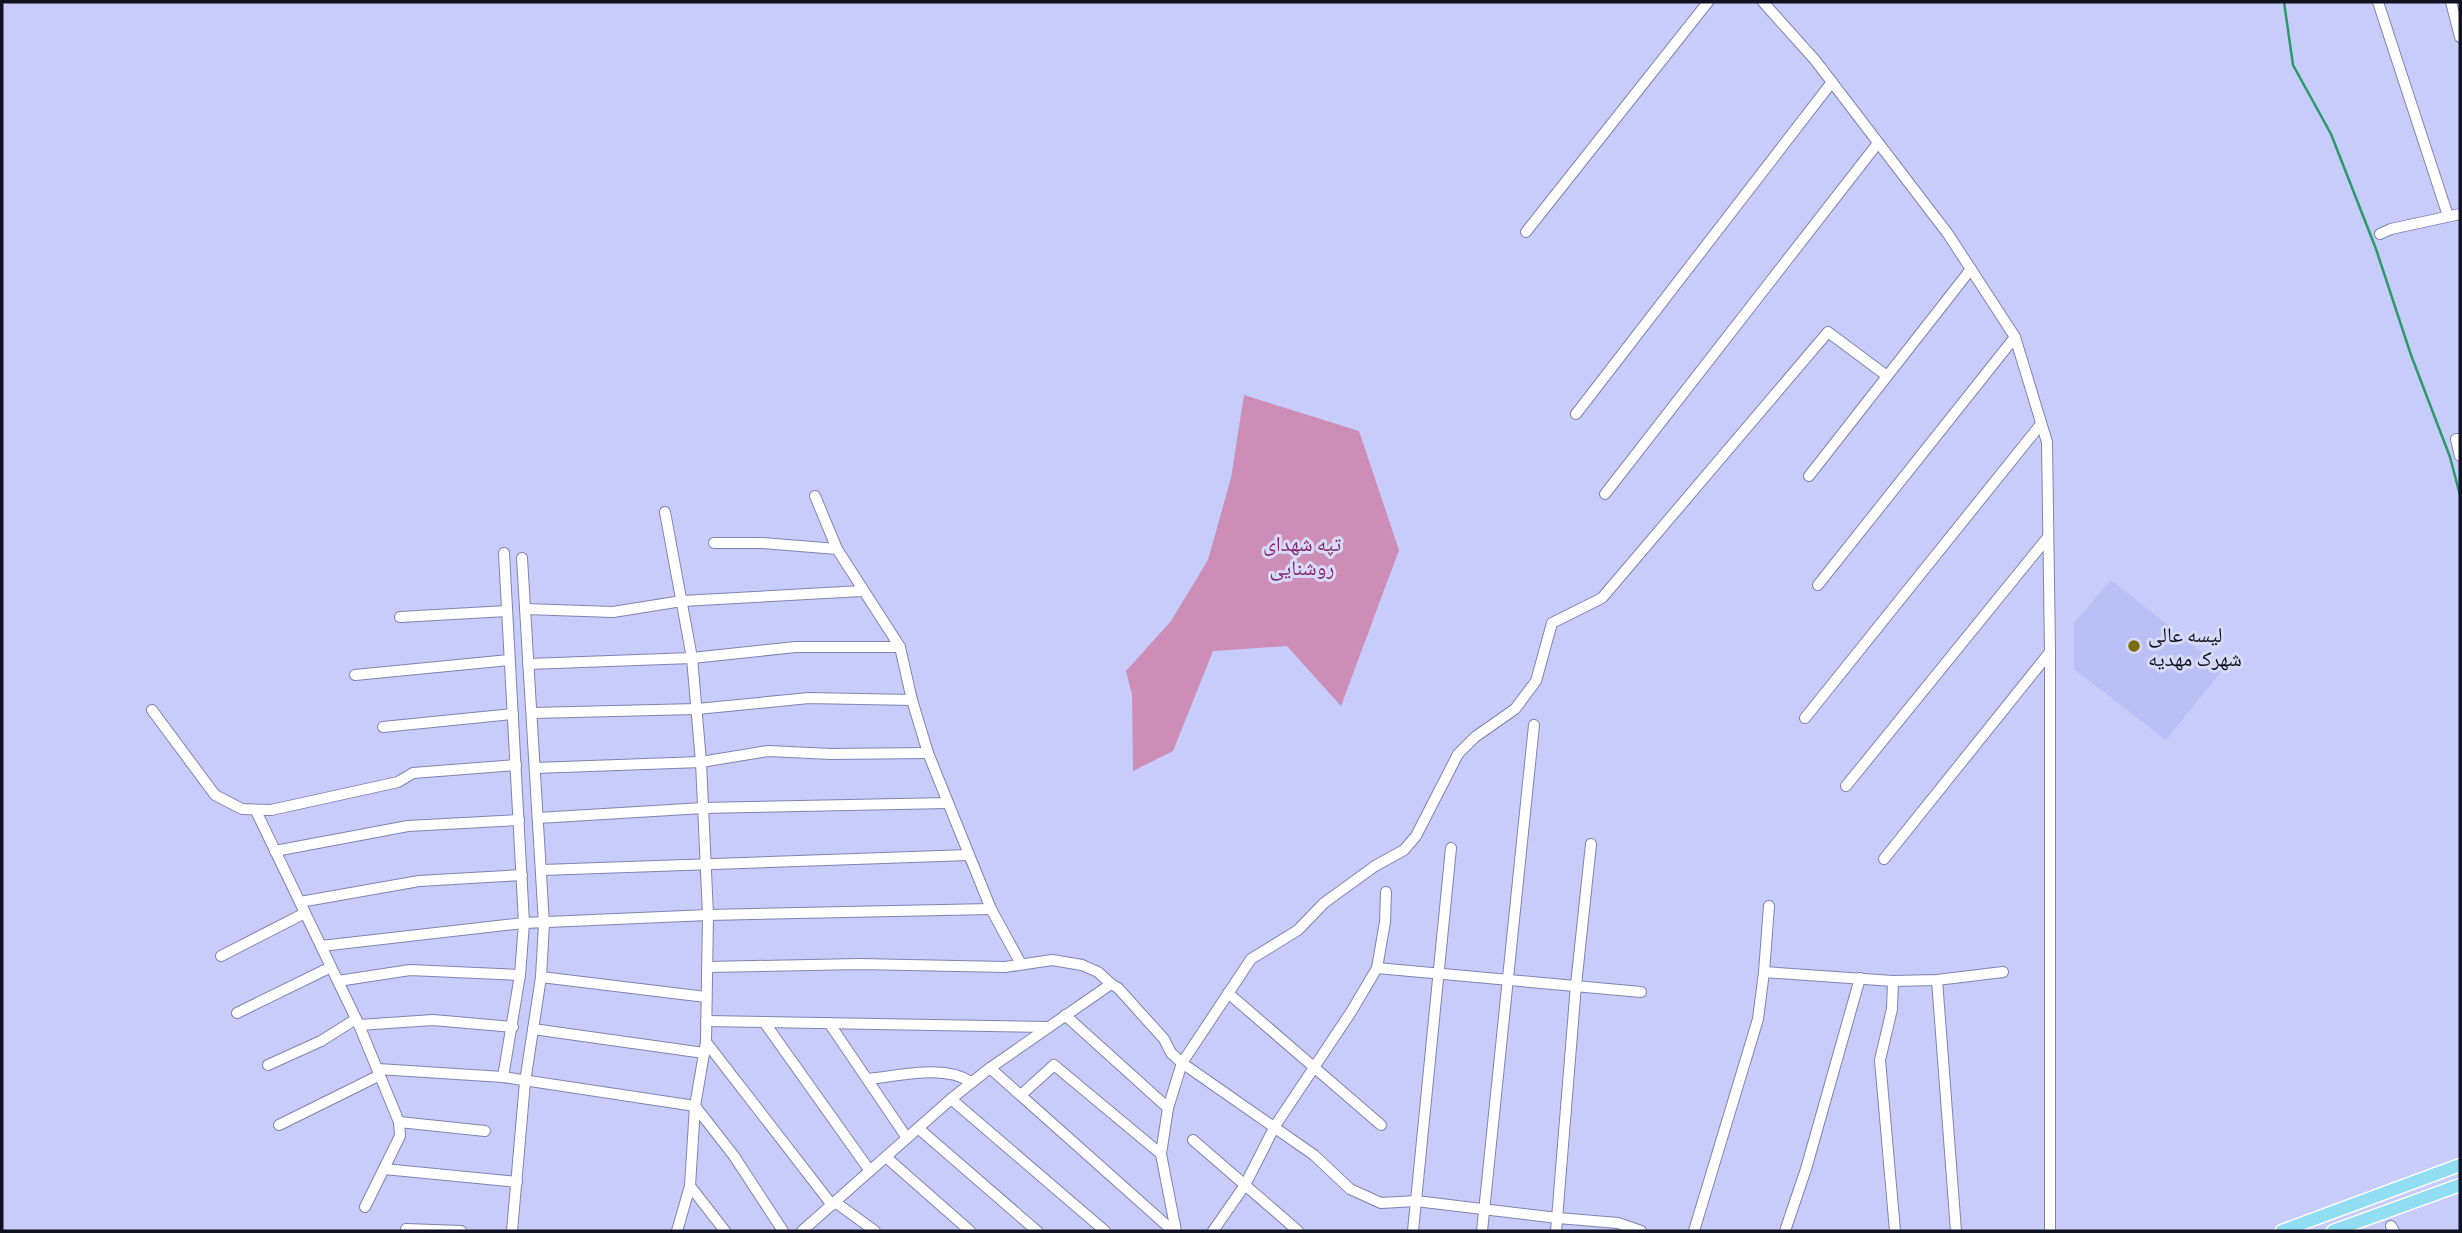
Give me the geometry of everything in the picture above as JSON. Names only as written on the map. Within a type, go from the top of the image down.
[{"type":"main road","points":[[2282,1231],[2460,1165]]},
{"type":"main road","points":[[2333,1231],[2460,1185]]},
{"type":"street","points":[[1527,232],[1707,2]]},
{"type":"street","points":[[1763,2],[1832,82],[1948,234],[2015,337],[2047,442],[2050,651],[2050,1231]]},
{"type":"street","points":[[2378,2],[2448,216]]},
{"type":"street","points":[[2451,2],[2460,37]]},
{"type":"street","points":[[1576,414],[1832,82]]},
{"type":"street","points":[[1605,494],[1878,143]]},
{"type":"street","points":[[2380,234],[2391,229],[2460,214]]},
{"type":"street","points":[[1809,476],[1971,269]]},
{"type":"street","points":[[1174,1231],[1161,1154],[1168,1108],[1182,1063],[1251,959],[1297,930],[1324,903],[1375,866],[1404,850],[1416,836],[1458,754],[1475,737],[1515,709],[1536,681],[1552,623],[1602,598],[1828,332],[1887,376]]},
{"type":"street","points":[[1818,585],[2015,337]]},
{"type":"street","points":[[1805,718],[2042,424]]},
{"type":"street","points":[[2460,439],[2456,439],[2460,456]]},
{"type":"street","points":[[815,496],[837,549],[900,647],[928,753],[991,909],[1021,964]]},
{"type":"street","points":[[665,512],[692,658],[701,762],[708,915],[705,1048],[695,1105],[690,1186],[677,1231]]},
{"type":"street","points":[[1846,786],[2048,537]]},
{"type":"street","points":[[714,543],[762,543],[837,549]]},
{"type":"street","points":[[503,1077],[513,1027],[524,923],[504,553]]},
{"type":"street","points":[[512,1231],[525,1082],[541,977],[544,924],[522,558]]},
{"type":"street","points":[[525,609],[613,612],[682,601],[862,591]]},
{"type":"street","points":[[400,617],[507,611]]},
{"type":"street","points":[[528,664],[692,658],[796,647],[900,647]]},
{"type":"street","points":[[1884,859],[2050,651]]},
{"type":"street","points":[[355,675],[509,660]]},
{"type":"street","points":[[531,713],[697,709],[809,698],[912,700]]},
{"type":"street","points":[[152,709],[215,795],[242,809],[271,810],[398,782],[413,773],[516,765]]},
{"type":"street","points":[[383,727],[513,714]]},
{"type":"street","points":[[1482,1231],[1534,725]]},
{"type":"street","points":[[535,768],[701,762],[768,751],[831,754],[928,753]]},
{"type":"street","points":[[538,818],[703,808],[948,803]]},
{"type":"street","points":[[256,811],[358,1022],[399,1122],[400,1136],[365,1207]]},
{"type":"street","points":[[275,851],[408,826],[519,820]]},
{"type":"street","points":[[1556,1231],[1576,985],[1591,844]]},
{"type":"street","points":[[1413,1231],[1451,848]]},
{"type":"street","points":[[542,870],[969,855]]},
{"type":"street","points":[[300,902],[419,881],[522,875]]},
{"type":"street","points":[[1213,1231],[1245,1185],[1275,1126],[1377,968],[1385,922],[1386,892]]},
{"type":"street","points":[[1694,1231],[1758,1019],[1769,906]]},
{"type":"street","points":[[321,946],[524,923],[708,915],[991,909]]},
{"type":"street","points":[[221,956],[305,913]]},
{"type":"street","points":[[707,967],[859,964],[1004,967],[1052,960],[1082,965],[1098,972],[1118,988],[1182,1063],[1314,1155],[1350,1189],[1381,1203],[1416,1201],[1618,1223],[1642,1231]]},
{"type":"street","points":[[237,1013],[331,967]]},
{"type":"street","points":[[1377,968],[1640,992]]},
{"type":"street","points":[[338,981],[410,970],[520,975]]},
{"type":"street","points":[[1764,972],[1893,981],[1937,980],[2003,972]]},
{"type":"street","points":[[541,977],[706,997]]},
{"type":"street","points":[[1785,1231],[1806,1170],[1860,978]]},
{"type":"street","points":[[1937,980],[1956,1231]]},
{"type":"street","points":[[1893,981],[1892,1009],[1880,1060],[1895,1231]]},
{"type":"street","points":[[802,1231],[971,1082],[1111,984]]},
{"type":"street","points":[[1228,993],[1381,1125]]},
{"type":"street","points":[[1065,1016],[1168,1108]]},
{"type":"street","points":[[268,1065],[358,1022],[433,1020],[513,1027]]},
{"type":"street","points":[[706,1021],[1049,1027]]},
{"type":"street","points":[[764,1022],[870,1171]]},
{"type":"street","points":[[829,1023],[907,1138]]},
{"type":"street","points":[[533,1029],[705,1048],[833,1203],[875,1231]]},
{"type":"street","points":[[1021,1096],[1054,1065],[1161,1154]]},
{"type":"street","points":[[990,1068],[1174,1231]]},
{"type":"street","points":[[279,1125],[379,1072],[503,1077],[695,1105],[734,1156],[783,1231]]},
{"type":"street","points":[[868,1079],[932,1073],[961,1075],[971,1082]]},
{"type":"street","points":[[951,1099],[1105,1231]]},
{"type":"street","points":[[399,1122],[485,1131]]},
{"type":"street","points":[[918,1128],[1037,1231]]},
{"type":"street","points":[[1193,1140],[1298,1231]]},
{"type":"street","points":[[886,1157],[971,1231]]},
{"type":"street","points":[[384,1169],[517,1182]]},
{"type":"street","points":[[690,1186],[725,1231]]},
{"type":"street","points":[[406,1229],[461,1231]]},
{"type":"shaded area","name":"لیسه عالی شهرک مهدیه","points":[[2111,580],[2223,669],[2166,740],[2074,669],[2074,623]]},
{"type":"green space","name":"تپه شهدای روشنایی","points":[[1244,395],[1359,431],[1399,550],[1341,706],[1287,646],[1213,651],[1173,751],[1133,771],[1132,694],[1126,671],[1171,621],[1208,560],[1231,478]]},
{"type":"waterway","points":[[2284,2],[2293,65],[2331,134],[2376,249],[2411,355],[2450,457],[2460,495]]},
{"type":"place","name":"لیسه عالی شهرک مهدیه","points":[[2134,646]]}]
